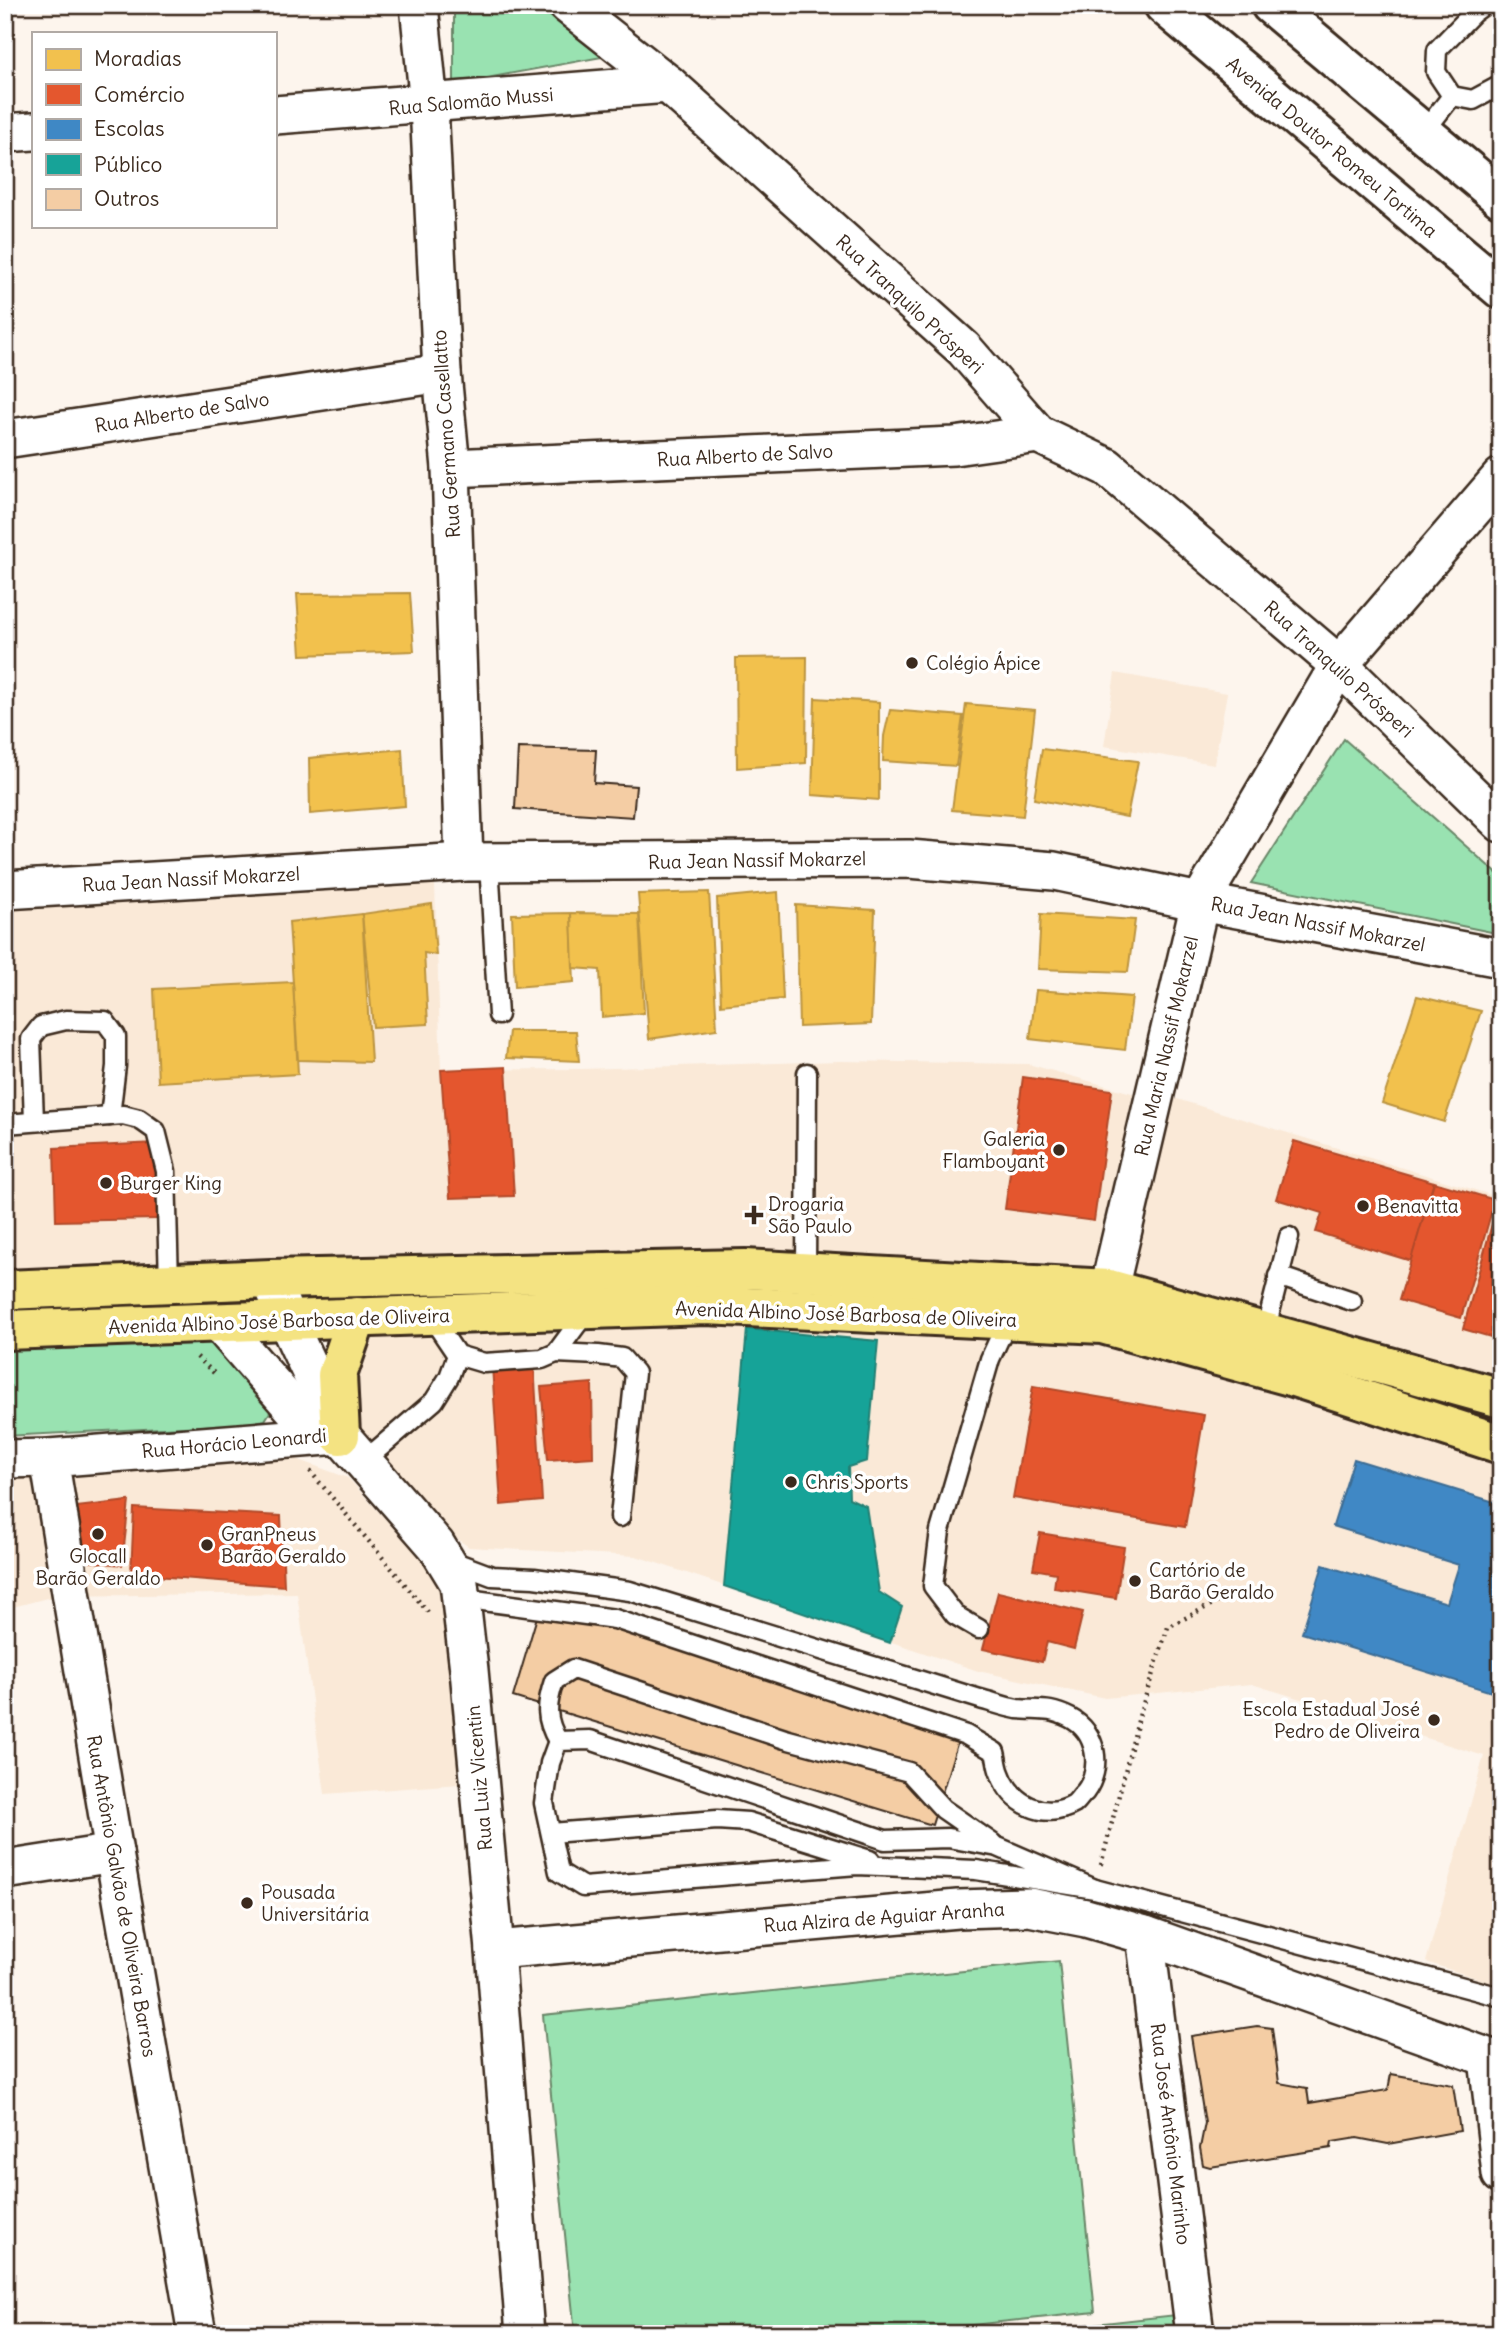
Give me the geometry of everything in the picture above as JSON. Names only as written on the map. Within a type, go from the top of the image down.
[{"type":"main road","name":"Avenida Doutor Romeu Tortima","points":[[1164,5],[1501,289]]},
{"type":"main road","points":[[1271,5],[1501,198]]},
{"type":"main road","name":"Avenida Albino José Barbosa de Oliveira","points":[[5,1290],[271,1279],[745,1269],[1109,1289],[1501,1398]]},
{"type":"main road","name":"Avenida Albino José Barbosa de Oliveira","points":[[5,1330],[706,1305],[1102,1324],[1294,1377],[1501,1444]]},
{"type":"main road","points":[[351,1448],[337,1375],[357,1317]]},
{"type":"street","name":"Rua Germano Casellatto","points":[[419,5],[429,105],[442,373],[451,468],[477,862]]},
{"type":"street","name":"Rua Tranquilo Prósperi","points":[[568,5],[668,84],[964,349],[1038,434],[1107,467],[1339,665],[1501,823]]},
{"type":"street","name":"Rua Salomão Mussi","points":[[276,115],[429,105],[668,84]]},
{"type":"street","points":[[5,133],[32,131]]},
{"type":"street","name":"Rua Alberto de Salvo","points":[[5,439],[442,373]]},
{"type":"street","name":"Rua Alberto de Salvo","points":[[451,468],[954,446],[1038,434]]},
{"type":"street","name":"Rua Maria Nassif Mokarzel","points":[[1109,1289],[1200,902],[1339,665],[1501,477]]},
{"type":"street","name":"Rua Jean Nassif Mokarzel","points":[[5,890],[477,862],[909,859],[1054,871],[1200,902],[1501,958]]},
{"type":"street","name":"Rua Luiz Vicentin","points":[[271,1279],[287,1321],[351,1448],[436,1545],[458,1583],[495,1950],[525,2334]]},
{"type":"street","name":"Rua Horácio Leonardi","points":[[220,1324],[302,1418],[351,1448]]},
{"type":"street","name":"Rua Horácio Leonardi","points":[[5,1459],[351,1448]]},
{"type":"street","name":"Rua Antônio Galvão de Oliveira Barros","points":[[48,1458],[197,2334]]},
{"type":"street","points":[[5,1870],[114,1853]]},
{"type":"street","name":"Rua Alzira de Aguiar Aranha","points":[[495,1950],[958,1909],[1029,1908],[1086,1918],[1145,1935],[1495,2060]]},
{"type":"street","name":"Rua José Antônio Marinho","points":[[1145,1935],[1195,2334]]},
{"type":"street","points":[[1495,2060],[1501,2174]]},
{"type":"lane","points":[[1484,5],[1437,50],[1436,72],[1452,96],[1473,100],[1501,85]]},
{"type":"lane","points":[[1423,133],[1452,96]]},
{"type":"lane","points":[[477,862],[498,1015]]},
{"type":"lane","points":[[34,1121],[31,1038],[41,1026],[66,1020],[105,1021],[116,1036],[116,1066],[110,1116]]},
{"type":"lane","points":[[806,1273],[807,1073]]},
{"type":"lane","points":[[5,1124],[123,1115],[139,1119],[156,1131],[166,1171],[169,1283]]},
{"type":"lane","points":[[1265,1332],[1289,1237]]},
{"type":"lane","points":[[1278,1276],[1352,1301]]},
{"type":"lane","points":[[556,1353],[588,1310]]},
{"type":"lane","points":[[429,1315],[457,1355],[484,1363],[542,1359],[556,1353],[598,1354],[622,1359],[635,1373],[620,1517]]},
{"type":"lane","points":[[979,1629],[955,1615],[933,1586],[940,1531],[989,1359],[1008,1320]]},
{"type":"lane","points":[[351,1448],[434,1401],[449,1377],[457,1355]]},
{"type":"lane","points":[[444,1558],[492,1576],[534,1578],[630,1591],[980,1699],[1016,1709],[1050,1709],[1073,1719],[1089,1734],[1097,1759],[1091,1783],[1075,1803],[1051,1811],[1031,1809],[1012,1794],[1000,1774],[995,1752],[966,1735],[615,1619],[461,1598]]},
{"type":"lane","points":[[1095,1889],[998,1847],[943,1809],[909,1772],[785,1739],[573,1669],[554,1681],[549,1698],[549,1725],[558,1741],[550,1763],[544,1802],[559,1872],[583,1887],[857,1865],[976,1870],[1095,1889],[1501,1997]]},
{"type":"lane","points":[[558,1741],[590,1740],[885,1840],[948,1838],[998,1847]]},
{"type":"lane","points":[[551,1833],[717,1821],[748,1822],[891,1867]]},
{"type":"path","points":[[1095,1889],[1140,1713],[1168,1627],[1230,1595]]},
{"type":"shaded area","points":[[1115,673],[1227,693],[1214,764],[1104,746]]},
{"type":"shaded area","points":[[435,884],[441,1070],[582,1069],[839,1061],[1028,1064],[1139,1095],[1098,1273],[11,1276],[5,1176],[5,908]]},
{"type":"shaded area","points":[[1167,1096],[1501,1198],[1501,1387],[1122,1280]]},
{"type":"shaded area","points":[[660,1317],[1103,1338],[1501,1462],[1501,1986],[1426,1962],[1484,1756],[1252,1684],[1105,1698],[978,1671],[636,1556],[469,1547],[428,1519],[361,1438],[358,1383],[370,1333]]},
{"type":"shaded area","points":[[286,1455],[348,1478],[440,1579],[460,1784],[325,1794],[297,1593],[55,1596],[5,1609],[5,1475]]},
{"type":"green space","points":[[454,5],[536,5],[602,57],[454,84]]},
{"type":"green space","points":[[1344,739],[1501,877],[1501,934],[1251,883]]},
{"type":"green space","points":[[217,1342],[272,1409],[265,1420],[243,1424],[5,1436],[5,1350]]},
{"type":"green space","points":[[1059,1961],[1095,2312],[887,2334],[575,2334],[543,2015]]},
{"type":"green space","points":[[1185,2314],[1187,2334],[1003,2334]]},
{"type":"building: Moradias","points":[[410,593],[414,651],[301,655],[297,594]]},
{"type":"building: Moradias","points":[[807,657],[806,763],[737,768],[736,658]]},
{"type":"building: Moradias","points":[[815,698],[879,702],[879,800],[812,795]]},
{"type":"building: Moradias","points":[[966,704],[1035,710],[1023,816],[952,810]]},
{"type":"building: Moradias","points":[[890,710],[963,716],[956,766],[883,761],[884,736]]},
{"type":"building: Moradias","points":[[402,749],[405,806],[310,814],[309,758]]},
{"type":"building: Moradias","points":[[1042,749],[1138,761],[1127,817],[1034,799]]},
{"type":"building: Moradias","points":[[709,892],[717,1029],[649,1039],[638,894]]},
{"type":"building: Moradias","points":[[778,892],[783,999],[721,1005],[717,898]]},
{"type":"building: Moradias","points":[[432,904],[436,955],[424,953],[428,1024],[373,1027],[362,914]]},
{"type":"building: Moradias","points":[[796,905],[875,910],[871,1024],[799,1027]]},
{"type":"building: Moradias","points":[[571,913],[574,982],[515,987],[512,914]]},
{"type":"building: Moradias","points":[[571,913],[639,914],[644,1013],[602,1017],[600,970],[573,968]]},
{"type":"building: Moradias","points":[[362,914],[371,1062],[298,1060],[289,922]]},
{"type":"building: Moradias","points":[[1041,914],[1135,920],[1128,972],[1038,969]]},
{"type":"building: Moradias","points":[[293,982],[298,1074],[158,1082],[154,989]]},
{"type":"building: Moradias","points":[[1036,990],[1132,997],[1125,1050],[1030,1039]]},
{"type":"building: Moradias","points":[[1417,996],[1481,1011],[1444,1122],[1382,1103]]},
{"type":"building: Moradias","points":[[509,1031],[576,1031],[579,1061],[506,1058]]},
{"type":"building: Comércio","points":[[506,1067],[514,1196],[450,1198],[441,1070]]},
{"type":"building: Comércio","name":"Galeria Flamboyant","points":[[1023,1077],[1112,1090],[1094,1221],[1005,1209]]},
{"type":"building: Comércio","name":"Benavitta","points":[[1294,1141],[1434,1182],[1411,1261],[1316,1232],[1322,1213],[1276,1199]]},
{"type":"building: Comércio","name":"Burger King","points":[[155,1143],[158,1219],[56,1221],[54,1148]]},
{"type":"building: Comércio","points":[[1434,1182],[1495,1200],[1461,1318],[1399,1300]]},
{"type":"building: Comércio","points":[[1498,1202],[1501,1202],[1501,1340],[1463,1329]]},
{"type":"building: Comércio","points":[[534,1363],[542,1501],[501,1505],[492,1366]]},
{"type":"building: Comércio","points":[[592,1383],[593,1457],[548,1460],[541,1387]]},
{"type":"building: Comércio","points":[[1033,1386],[1204,1415],[1185,1527],[1013,1498]]},
{"type":"building: Comércio","name":"Glocall Barão Geraldo","points":[[129,1501],[122,1565],[76,1560],[67,1508]]},
{"type":"building: Comércio","name":"GranPneus Barão Geraldo","points":[[134,1508],[281,1516],[284,1586],[131,1574]]},
{"type":"building: Comércio","points":[[1040,1533],[1124,1547],[1116,1598],[1054,1588],[1056,1573],[1033,1569]]},
{"type":"building: Comércio","points":[[998,1592],[1083,1612],[1074,1649],[1047,1642],[1042,1662],[983,1649]]},
{"type":"building: Escolas","points":[[1354,1459],[1501,1504],[1501,1695],[1302,1633],[1323,1565],[1447,1603],[1459,1565],[1333,1526]]},
{"type":"building: Público","name":"Chris Sports","points":[[747,1329],[878,1341],[867,1461],[848,1467],[849,1498],[866,1506],[879,1592],[902,1607],[890,1643],[724,1586]]},
{"type":"building: Outros","points":[[518,748],[596,750],[594,783],[636,786],[633,817],[515,809]]},
{"type":"building: Outros","points":[[542,1600],[962,1728],[932,1825],[513,1697]]},
{"type":"building: Outros","points":[[1257,2026],[1272,2028],[1279,2083],[1307,2088],[1309,2103],[1388,2090],[1391,2074],[1453,2085],[1460,2131],[1388,2144],[1357,2138],[1332,2142],[1331,2148],[1210,2167],[1203,2165],[1200,2148],[1205,2123],[1191,2036]]},
{"type":"place","name":"Colégio Ápice","points":[[912,663]]},
{"type":"place","name":"Galeria Flamboyant","points":[[1059,1150]]},
{"type":"place","name":"Burger King","points":[[106,1183]]},
{"type":"place","name":"Benavitta","points":[[1363,1206]]},
{"type":"place","name":"Drogaria São Paulo","points":[[754,1215]]},
{"type":"place","name":"Chris Sports","points":[[791,1482]]},
{"type":"place","name":"Glocall Barão Geraldo","points":[[98,1534]]},
{"type":"place","name":"GranPneus Barão Geraldo","points":[[207,1545]]},
{"type":"place","name":"Cartório de Barão Geraldo","points":[[1135,1581]]},
{"type":"place","name":"Escola Estadual José Pedro de Oliveira","points":[[1434,1720]]},
{"type":"place","name":"Pousada Universitária","points":[[247,1903]]}]
